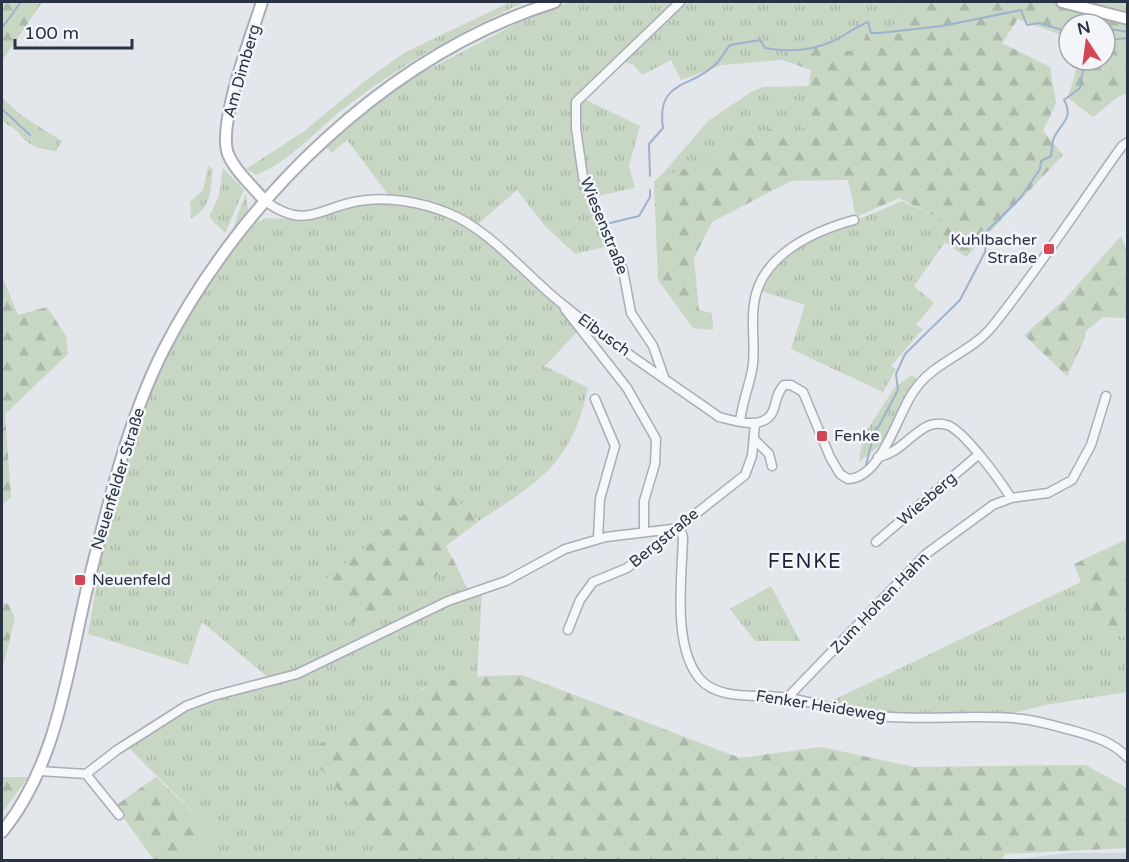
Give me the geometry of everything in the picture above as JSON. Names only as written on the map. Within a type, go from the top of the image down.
[{"type":"main road","name":"Am Dimberg","points":[[262,2],[227,117],[226,137],[228,153],[265,201]]},
{"type":"main road","name":"Neuenfelder Straße","points":[[2,832],[29,793],[53,731],[90,578],[132,423],[163,351],[196,295],[265,201],[319,146],[397,82],[462,41],[530,9],[555,2]]},
{"type":"main road","points":[[1062,2],[1128,19]]},
{"type":"street","name":"Wiesenstraße","points":[[664,377],[653,346],[631,313],[623,270],[583,177],[576,128],[576,102],[680,2]]},
{"type":"street","points":[[754,423],[768,418],[777,392],[784,385],[791,385],[803,392],[830,457],[840,474],[848,479],[860,477],[878,457],[914,390],[944,361],[990,330],[1126,146]]},
{"type":"street","name":"Eibusch","points":[[265,201],[276,209],[313,217],[357,201],[387,198],[447,213],[474,226],[564,306],[719,417],[754,423]]},
{"type":"street","points":[[740,422],[742,399],[753,367],[754,300],[763,282],[786,250],[830,227],[854,220]]},
{"type":"street","points":[[564,306],[627,388],[656,440],[655,464],[644,501],[645,530]]},
{"type":"street","name":"Zum Hohen Hahn","points":[[787,698],[926,554],[993,505],[1011,498],[1048,493],[1072,480],[1091,445],[1106,396]]},
{"type":"street","points":[[596,399],[615,446],[600,499],[598,538]]},
{"type":"street","name":"Bergstraße","points":[[568,630],[587,588],[593,582],[627,568],[745,475],[755,440],[754,423]]},
{"type":"street","points":[[878,457],[890,455],[922,429],[936,423],[949,425],[997,476],[1011,498]]},
{"type":"street","points":[[755,440],[769,453],[772,466]]},
{"type":"street","name":"Wiesberg","points":[[876,542],[978,455]]},
{"type":"street","points":[[39,771],[86,774],[117,750],[186,706],[213,696],[297,674],[429,609],[506,581],[565,549],[598,538],[645,530],[680,528]]},
{"type":"street","name":"Fenker Heideweg","points":[[680,528],[683,537],[682,631],[690,660],[700,679],[713,688],[735,694],[787,698],[845,713],[890,717],[1025,719],[1095,736],[1110,743],[1128,758]]},
{"type":"street","points":[[86,774],[119,815]]},
{"type":"shaded area","points":[[1068,853],[1127,853],[1127,860],[1007,860]]},
{"type":"green space","points":[[2,2],[42,2],[2,61]]},
{"type":"green space","points":[[510,2],[525,2],[457,35],[413,60],[339,112],[295,151],[270,168],[257,175],[246,169],[303,132],[370,77],[404,53]]},
{"type":"green space","points":[[571,2],[677,2],[575,102],[582,177],[609,246],[575,254],[544,225],[517,190],[477,225],[390,197],[347,140],[332,153],[326,147],[400,84],[533,15]]},
{"type":"green space","points":[[683,2],[904,2],[899,34],[860,52],[789,44],[782,60],[722,65],[681,80],[671,60],[642,75],[634,65],[621,61]]},
{"type":"green space","points":[[904,2],[1127,2],[1127,93],[1118,97],[1093,117],[1068,98],[1076,72],[1117,72],[1117,12],[1057,12],[1057,34],[1018,19],[1002,43],[1050,67],[1056,103],[1043,131],[1063,155],[966,257],[940,239],[942,220],[899,198],[856,217],[848,180],[791,181],[712,222],[694,258],[699,310],[712,313],[713,330],[693,328],[658,280],[654,182],[665,171],[673,174],[773,127],[783,138],[802,133],[811,70],[782,60],[789,44],[860,52],[868,28],[899,34]]},
{"type":"green space","points":[[809,86],[802,133],[783,138],[773,127],[673,174],[665,171],[708,121],[751,92],[763,87]]},
{"type":"green space","points":[[2,98],[22,116],[16,130],[2,121]]},
{"type":"green space","points":[[582,98],[640,126],[629,166],[635,188],[592,197],[580,154],[579,104]]},
{"type":"green space","points":[[22,116],[62,141],[56,151],[33,145],[20,135],[16,130]]},
{"type":"green space","points":[[208,166],[213,169],[209,198],[203,209],[191,218],[190,202],[203,190]]},
{"type":"green space","points":[[223,168],[244,190],[225,233],[209,217],[219,196]]},
{"type":"green space","points":[[246,193],[248,210],[206,269],[173,326],[94,536],[121,438],[147,373],[188,294],[233,228]]},
{"type":"green space","points":[[386,201],[447,215],[472,229],[557,304],[578,331],[545,366],[588,388],[573,436],[562,453],[536,481],[479,521],[441,486],[350,624],[456,565],[468,590],[312,665],[270,679],[202,622],[188,665],[88,634],[104,542],[142,410],[166,353],[213,278],[256,222],[268,218],[314,220],[357,203]]},
{"type":"green space","points":[[902,201],[942,220],[940,239],[945,242],[914,286],[934,303],[916,325],[923,329],[891,366],[896,369],[883,392],[791,349],[805,305],[761,291],[773,272],[788,256],[804,244],[822,234]]},
{"type":"green space","points":[[1121,236],[1127,252],[1127,318],[1103,317],[1086,331],[1085,338],[1067,376],[1024,335],[1063,301]]},
{"type":"green space","points":[[2,276],[18,315],[47,307],[66,336],[68,354],[5,414],[11,497],[2,505]]},
{"type":"green space","points":[[912,375],[918,380],[886,440],[859,462],[863,436],[895,387]]},
{"type":"green space","points":[[442,485],[479,521],[446,546],[456,565],[350,624],[326,579]]},
{"type":"green space","points":[[1127,539],[1127,638],[1099,629],[1074,564]]},
{"type":"green space","points":[[1081,582],[1099,629],[1127,638],[1127,692],[1045,705],[1002,716],[906,716],[823,705]]},
{"type":"green space","points":[[771,586],[800,641],[755,641],[730,609]]},
{"type":"green space","points":[[482,593],[477,677],[423,688],[416,696],[353,724],[306,752],[398,860],[187,860],[185,857],[214,833],[128,747],[182,711],[216,697],[285,682],[447,604]]},
{"type":"green space","points":[[2,603],[8,604],[15,618],[2,672]]},
{"type":"green space","points":[[522,675],[740,758],[821,747],[914,767],[1086,765],[1127,788],[1127,848],[1005,854],[1002,860],[398,860],[306,752],[353,724],[436,684],[465,678]]},
{"type":"green space","points":[[2,777],[28,777],[2,813]]},
{"type":"green space","points":[[156,777],[214,833],[185,857],[187,860],[154,860],[115,806]]},
{"type":"waterway","points":[[2,28],[21,2]]},
{"type":"waterway","points":[[650,176],[649,144],[663,128],[662,112],[665,101],[678,87],[716,64],[730,45],[760,40],[765,48],[807,49],[831,42],[868,22],[871,33],[880,33],[942,26],[1021,10],[1027,25],[1039,23],[1057,28]]},
{"type":"waterway","points":[[1117,30],[1128,32]]},
{"type":"waterway","points":[[1117,39],[1128,38]]},
{"type":"waterway","points":[[866,465],[873,437],[898,390],[896,374],[905,354],[960,300],[985,252],[987,231],[1021,197],[1040,169],[1041,161],[1051,156],[1053,140],[1067,117],[1068,112],[1064,100],[1080,88],[1083,72]]},
{"type":"waterway","points":[[2,109],[30,135]]},
{"type":"waterway","points":[[606,224],[639,216],[650,197],[650,190]]},
{"type":"place","name":"Kuhlbacher Straße","points":[[1049,249]]},
{"type":"place","name":"Fenke","points":[[822,436]]},
{"type":"place","name":"Neuenfeld","points":[[80,580]]},
{"type":"district","name":"FENKE","points":[[805,562]]}]
